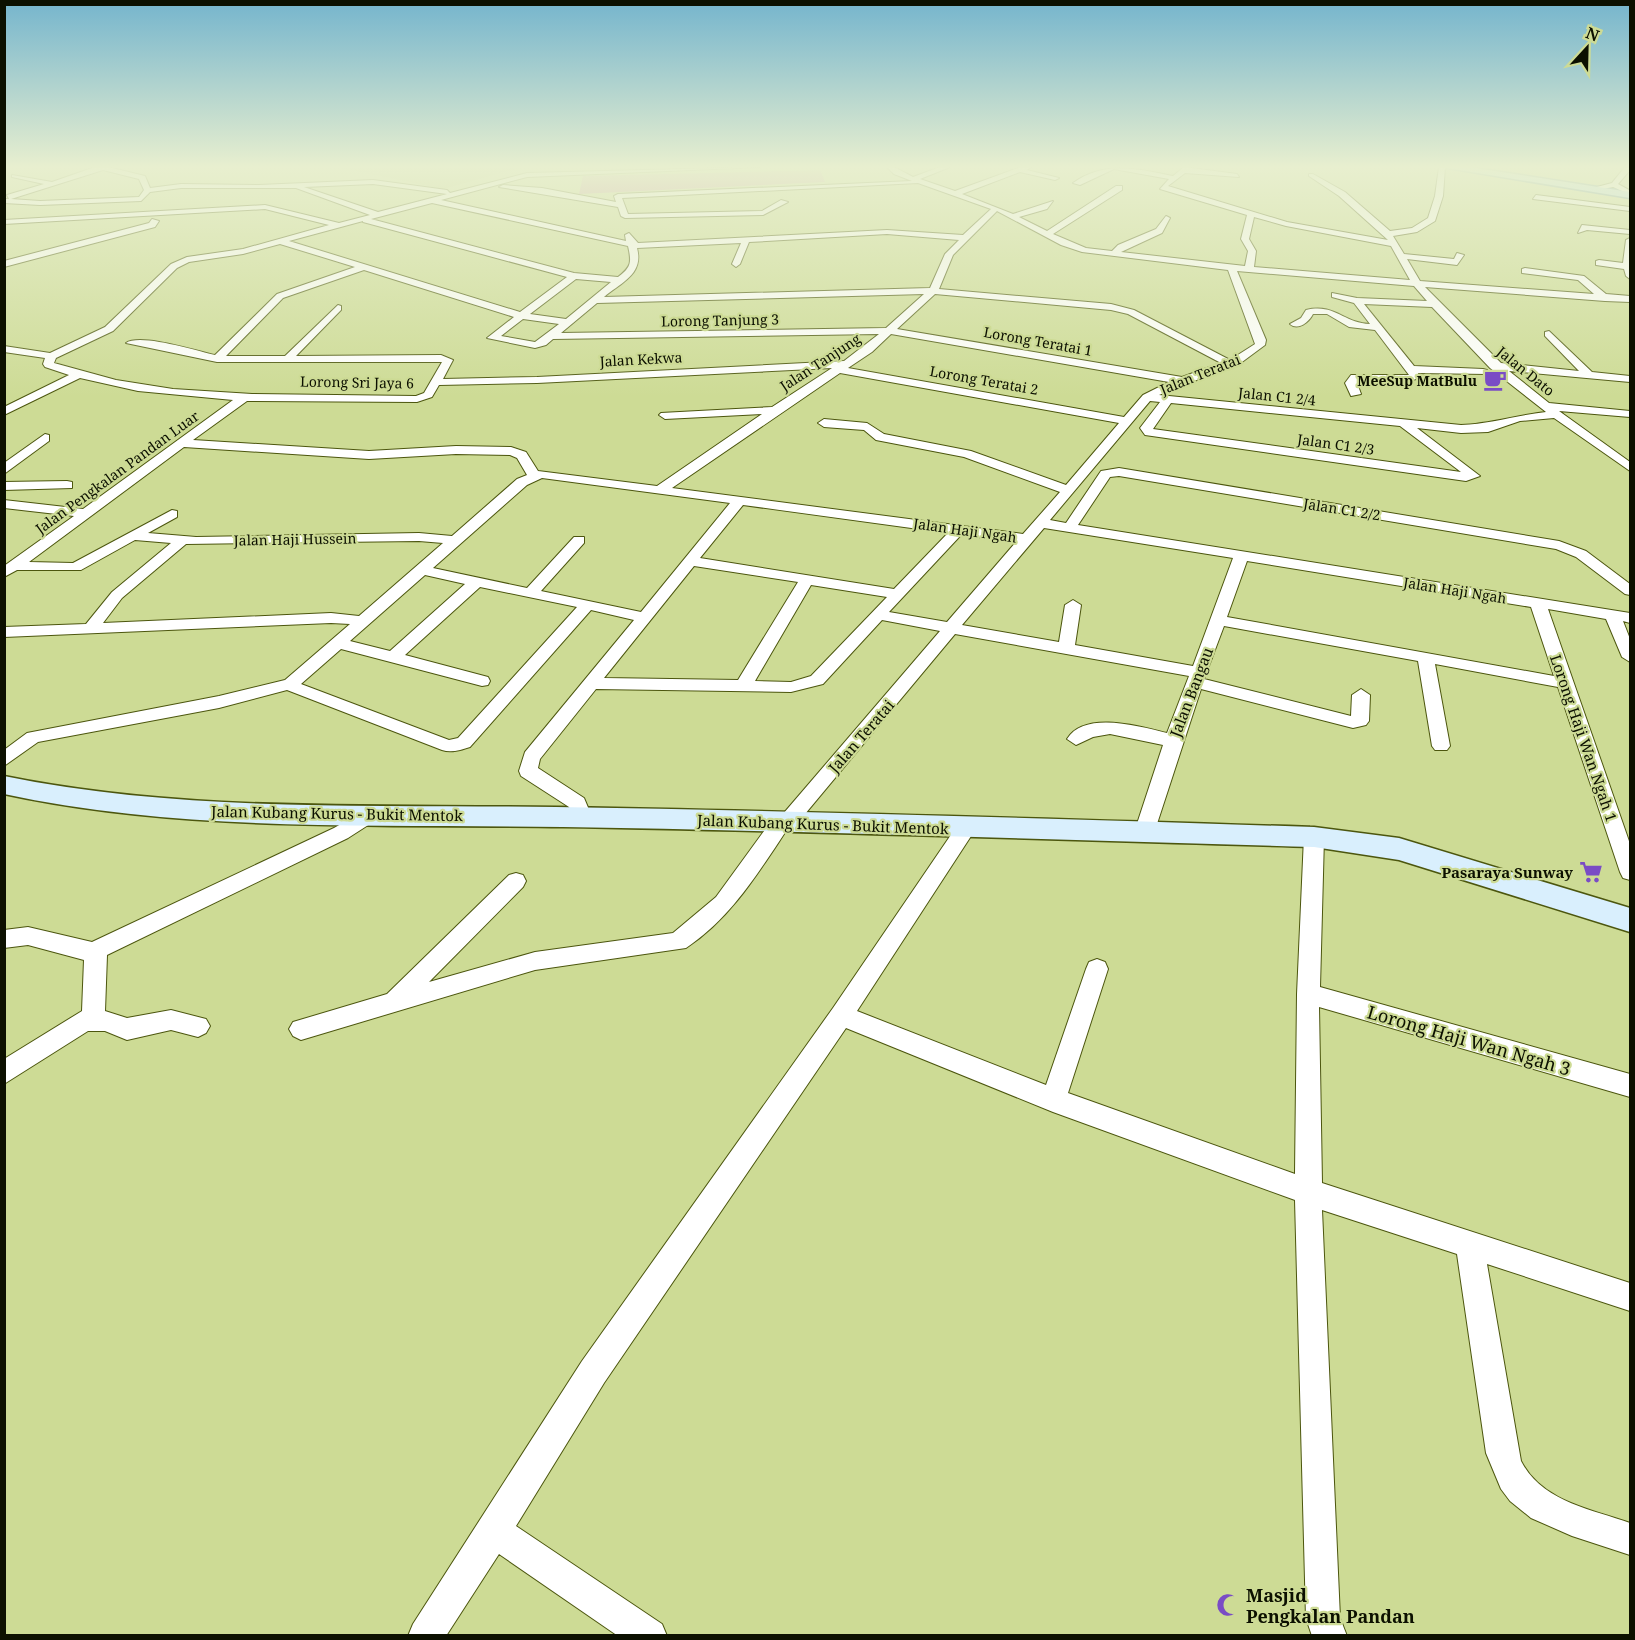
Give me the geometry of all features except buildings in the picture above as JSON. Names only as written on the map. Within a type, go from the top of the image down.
[{"type":"main road","name":"Jalan Kubang Kurus - Bukit Mentok","points":[[4,785],[134,805],[242,812],[785,821],[966,828],[1145,830],[1314,837],[1399,849],[1630,921]]},
{"type":"street","points":[[4,264],[82,244]]},
{"type":"street","points":[[6,350],[51,356],[110,329],[177,264],[236,253],[271,244]]},
{"type":"street","points":[[288,244],[522,316],[568,322]]},
{"type":"street","points":[[454,244],[574,276],[620,280]]},
{"type":"street","points":[[620,244],[631,246],[687,244]]},
{"type":"street","points":[[736,264],[745,244]]},
{"type":"street","name":"Jalan Tanjung","points":[[660,490],[775,410],[868,350],[933,291],[946,259],[959,244]]},
{"type":"street","points":[[1067,244],[1078,249],[1249,270],[1630,300]]},
{"type":"street","points":[[1114,254],[1121,247],[1129,244]]},
{"type":"street","points":[[1248,244],[1252,251],[1249,270]]},
{"type":"street","name":"Jalan Dato","points":[[1396,244],[1416,284],[1498,369],[1630,467]]},
{"type":"street","points":[[1630,244],[1630,276]]},
{"type":"street","points":[[574,276],[492,338],[536,345],[550,336],[620,280],[636,264],[631,246]]},
{"type":"street","points":[[1402,256],[1456,262],[1460,255]]},
{"type":"street","points":[[1599,263],[1629,266]]},
{"type":"street","points":[[217,358],[280,296],[364,267]]},
{"type":"street","name":"Jalan Teratai","points":[[1041,523],[1147,397],[1255,351],[1261,340],[1232,268]]},
{"type":"street","points":[[1551,294],[1525,271],[1585,279],[1605,298]]},
{"type":"street","points":[[596,300],[933,291],[1122,309],[1228,363]]},
{"type":"street","points":[[1335,295],[1357,301],[1436,304]]},
{"type":"street","points":[[1356,394],[1351,383],[1355,377],[1410,378],[1415,376],[1357,301]]},
{"type":"street","points":[[1420,304],[1467,355]]},
{"type":"street","points":[[287,360],[338,308]]},
{"type":"street","points":[[1295,324],[1305,320],[1309,312],[1325,311],[1337,313],[1350,324],[1377,327]]},
{"type":"street","name":"Lorong Tanjung 3","points":[[550,336],[889,331]]},
{"type":"street","name":"Lorong Teratai 1","points":[[889,331],[1182,381]]},
{"type":"street","points":[[1549,334],[1589,375]]},
{"type":"street","name":"Lorong Sri Jaya 6","points":[[51,356],[48,364],[50,365],[139,388],[247,395],[417,399],[428,395],[448,360],[445,358],[287,360],[217,358],[158,345],[131,343]]},
{"type":"street","name":"Jalan Kekwa","points":[[437,382],[842,366]]},
{"type":"street","name":"Lorong Teratai 2","points":[[842,366],[1126,421]]},
{"type":"street","points":[[1411,369],[1479,367],[1630,380]]},
{"type":"street","points":[[4,412],[79,374]]},
{"type":"street","name":"Jalan Pengkalan Pandan Luar","points":[[9,570],[247,395]]},
{"type":"street","name":"Jalan C1 2/4","points":[[1147,397],[1404,424],[1480,429],[1519,418],[1556,414]]},
{"type":"street","points":[[4,398],[25,402]]},
{"type":"street","name":"Jalan C1 2/3","points":[[1168,399],[1146,428],[1149,432],[1466,477],[1474,476],[1404,424]]},
{"type":"street","points":[[1545,405],[1630,414]]},
{"type":"street","points":[[665,415],[775,410]]},
{"type":"street","points":[[824,423],[867,427],[880,437],[967,454],[1068,490]]},
{"type":"street","points":[[4,470],[45,438]]},
{"type":"street","points":[[4,760],[33,737],[219,702],[291,684],[337,643],[353,620],[422,570],[444,539],[522,482],[530,469],[520,453],[511,452],[456,450],[369,455],[183,442]]},
{"type":"street","name":"Jalan Haji Ngah","points":[[530,469],[548,474],[660,490],[1026,539],[1041,523],[1630,618]]},
{"type":"street","name":"Jalan C1 2/2","points":[[1069,528],[1106,474],[1119,472],[1559,545],[1581,554],[1630,591]]},
{"type":"street","points":[[4,486],[67,485]]},
{"type":"street","points":[[582,818],[577,803],[528,771],[531,756],[740,500]]},
{"type":"street","points":[[4,504],[87,513]]},
{"type":"street","points":[[9,570],[76,567],[128,538],[135,537],[172,514]]},
{"type":"street","points":[[591,683],[792,687],[817,680],[959,529]]},
{"type":"street","name":"Jalan Haji Hussein","points":[[135,537],[182,541],[444,539]]},
{"type":"street","name":"Jalan Teratai","points":[[301,1029],[535,961],[678,942],[699,930],[724,903],[785,821],[1026,539]]},
{"type":"street","points":[[530,593],[579,540]]},
{"type":"street","points":[[91,628],[117,595],[182,541]]},
{"type":"street","name":"Jalan Bangau","points":[[1145,830],[1173,741],[1242,557]]},
{"type":"street","points":[[690,561],[899,594]]},
{"type":"street","points":[[422,570],[644,617]]},
{"type":"street","points":[[742,686],[807,579]]},
{"type":"street","points":[[393,657],[476,582]]},
{"type":"street","name":"Lorong Haji Wan Ngah 1","points":[[1538,603],[1630,872]]},
{"type":"street","points":[[291,684],[293,687],[448,746],[457,746],[464,742],[587,605]]},
{"type":"street","points":[[1066,650],[1073,605]]},
{"type":"street","points":[[879,615],[1196,677],[1353,722],[1360,721],[1361,695]]},
{"type":"street","points":[[1612,615],[1630,657]]},
{"type":"street","points":[[4,632],[353,620]]},
{"type":"street","points":[[1219,620],[1564,683]]},
{"type":"street","points":[[337,643],[482,681]]},
{"type":"street","points":[[1425,657],[1441,746]]},
{"type":"street","points":[[1076,739],[1085,731],[1102,728],[1173,741]]},
{"type":"street","points":[[4,939],[28,936],[88,952],[96,950],[341,832],[369,815]]},
{"type":"street","points":[[425,1635],[494,1531],[593,1372],[841,1015],[966,828]]},
{"type":"street","points":[[1314,837],[1308,994],[1309,1192],[1326,1627]]},
{"type":"street","points":[[393,1004],[516,881]]},
{"type":"street","points":[[93,1019],[96,950]]},
{"type":"street","points":[[1053,1100],[1097,969]]},
{"type":"street","name":"Lorong Haji Wan Ngah 3","points":[[1308,994],[1630,1085]]},
{"type":"street","points":[[841,1015],[1053,1100],[1309,1192],[1630,1297]]},
{"type":"street","points":[[4,1073],[75,1025],[93,1019],[127,1029],[171,1020],[198,1026]]},
{"type":"street","points":[[1470,1245],[1502,1453],[1509,1474],[1522,1492],[1544,1507],[1630,1539]]},
{"type":"street","points":[[494,1531],[650,1635]]},
{"type":"place","name":"MeeSup MatBulu","points":[[1495,380]]},
{"type":"place","name":"Pasaraya Sunway","points":[[1591,872]]},
{"type":"place","name":"Masjid Pengkalan Pandan","points":[[1228,1605]]}]
